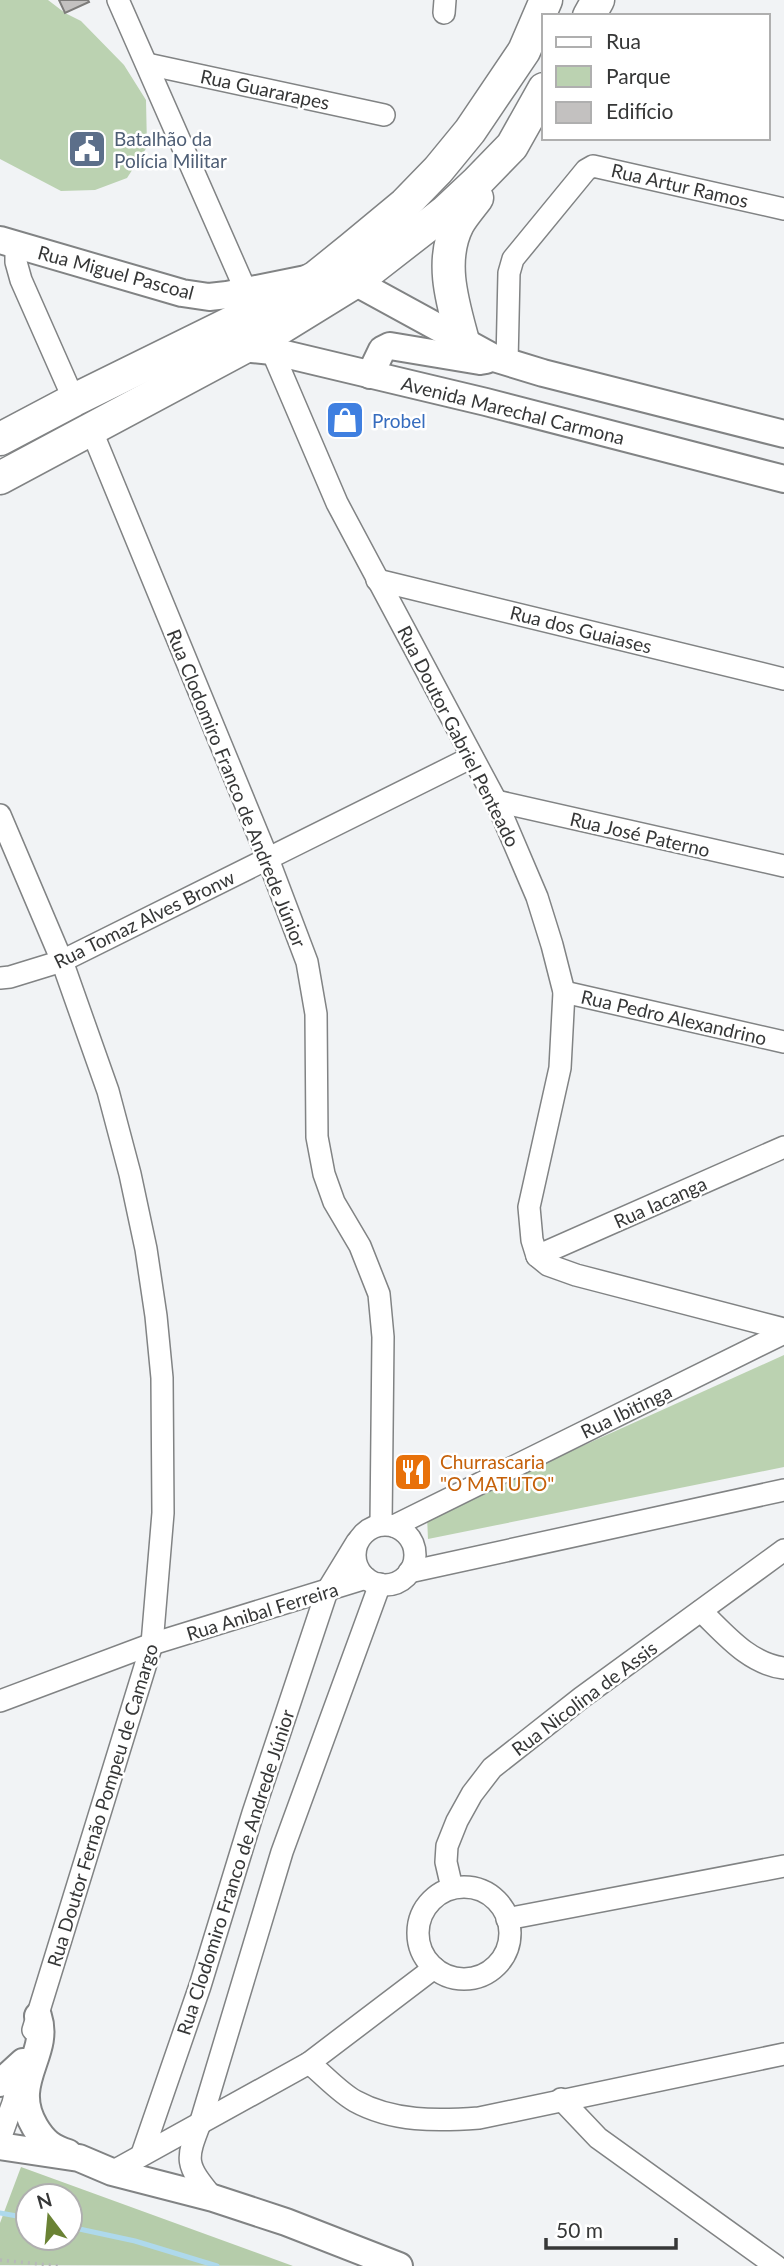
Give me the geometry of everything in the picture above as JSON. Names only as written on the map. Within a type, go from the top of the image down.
[{"type":"highway","points":[[0,439],[259,309],[316,277],[405,204],[438,170],[470,131],[524,51],[546,0]]},
{"type":"highway","points":[[463,341],[451,293],[451,243],[458,223],[508,162],[512,146],[542,93]]},
{"type":"highway","points":[[0,478],[91,429],[257,349],[282,327],[355,282],[445,212],[512,146]]},
{"type":"main road","name":"Rua Miguel Pascoal","points":[[8,242],[182,293],[209,297],[316,277]]},
{"type":"main road","points":[[316,277],[355,282],[501,360],[784,434]]},
{"type":"main road","points":[[370,375],[382,350],[390,346],[480,361],[501,360]]},
{"type":"main road","name":"Avenida Marechal Carmona","points":[[257,349],[486,401],[784,479]]},
{"type":"main road","points":[[534,415],[543,373]]},
{"type":"main road","points":[[38,2016],[42,2029],[26,2088],[25,2109],[49,2147],[113,2172],[213,2198],[286,2222],[399,2266]]},
{"type":"main road","points":[[1,2081],[23,2062]]},
{"type":"main road","points":[[0,2146],[79,2158]]},
{"type":"street","points":[[118,0],[246,290]]},
{"type":"street","name":"Rua Guararapes","points":[[147,64],[384,115]]},
{"type":"street","name":"Rua Artur Ramos","points":[[501,360],[509,273],[513,259],[586,170],[593,166],[784,209]]},
{"type":"street","points":[[8,242],[21,280],[74,400]]},
{"type":"street","name":"Rua Doutor Gabriel Penteado","points":[[257,349],[496,801],[537,897],[552,945],[564,992],[560,1068],[529,1207],[532,1240],[537,1256]]},
{"type":"street","name":"Rua Clodomiro Franco de Andrede Júnior","points":[[91,429],[268,859],[307,962],[316,1014],[317,1137],[324,1174],[334,1202],[360,1246],[379,1294],[383,1337],[387,1526]]},
{"type":"street","name":"Rua dos Guaiases","points":[[377,580],[784,679]]},
{"type":"street","name":"Rua Tomaz Alves Bronw","points":[[0,978],[62,961],[472,757]]},
{"type":"street","name":"Rua José Paterno","points":[[496,801],[784,866]]},
{"type":"street","name":"Rua Doutor Fernão Pompeu de Camargo","points":[[0,815],[62,961],[107,1091],[130,1174],[146,1249],[156,1316],[162,1378],[163,1513],[152,1644],[0,2139]]},
{"type":"street","name":"Rua Pedro Alexandrino","points":[[564,992],[784,1042]]},
{"type":"street","name":"Rua Iacanga","points":[[537,1256],[784,1147]]},
{"type":"street","points":[[537,1256],[548,1265],[576,1275],[784,1331]]},
{"type":"street","name":"Rua Ibitinga","points":[[387,1526],[784,1331]]},
{"type":"street","name":"Rua Anibal Ferreira","points":[[0,1701],[152,1644],[327,1591],[373,1581],[396,1583],[409,1572],[784,1490]]},
{"type":"street","points":[[357,1542],[371,1528],[387,1526],[409,1537],[415,1555],[409,1572]]},
{"type":"street","name":"Rua Clodomiro Franco de Andrede Júnior","points":[[142,2154],[200,1986],[253,1813],[327,1591],[357,1542]]},
{"type":"street","name":"Rua Anibal Ferreira","points":[[357,1542],[355,1562],[373,1581]]},
{"type":"street","name":"Rua Nicolina de Assis","points":[[452,1888],[446,1862],[447,1846],[472,1794],[492,1768],[581,1698],[784,1550]]},
{"type":"street","name":"Rua Clodomiro Franco de Andrede Júnior","points":[[201,2121],[282,1852],[373,1581]]},
{"type":"street","points":[[701,1611],[757,1660],[784,1668]]},
{"type":"street","points":[[507,1919],[784,1866]]},
{"type":"street","points":[[467,1886],[482,1890],[495,1899],[507,1919],[509,1940],[505,1955],[495,1967],[482,1975],[467,1979],[452,1978],[434,1968],[420,1947],[417,1933],[427,1904],[438,1894],[452,1888],[467,1886]]},
{"type":"street","points":[[113,2172],[309,2063],[434,1968]]},
{"type":"street","points":[[309,2063],[353,2100],[373,2110],[399,2117],[439,2121],[479,2118],[784,2054]]},
{"type":"street","points":[[561,2099],[597,2138],[776,2266]]},
{"type":"street","points":[[201,2121],[191,2146],[189,2160],[193,2174],[213,2198]]},
{"type":"path","points":[[0,2260],[58,2266]]},
{"type":"green space","points":[[0,0],[48,0],[81,21],[124,65],[146,100],[147,147],[127,178],[95,190],[61,191],[0,159]]},
{"type":"green space","points":[[784,1355],[784,1467],[428,1539],[427,1516]]},
{"type":"green space","points":[[21,2167],[62,2182],[15,2182]]},
{"type":"green space","points":[[14,2186],[14,2252],[84,2252],[84,2190],[293,2266],[0,2265],[0,2223]]},
{"type":"building","points":[[59,0],[88,0],[89,2],[65,13]]},
{"type":"waterway","points":[[0,2213],[14,2216]]},
{"type":"waterway","points":[[84,2230],[135,2241],[217,2266]]},
{"type":"place","name":"Batalhão da Polícia Militar","points":[[87,149]]},
{"type":"place","name":"Probel","points":[[345,420]]},
{"type":"place","name":"Churrascaria \"O MATUTO\"","points":[[413,1472]]}]
